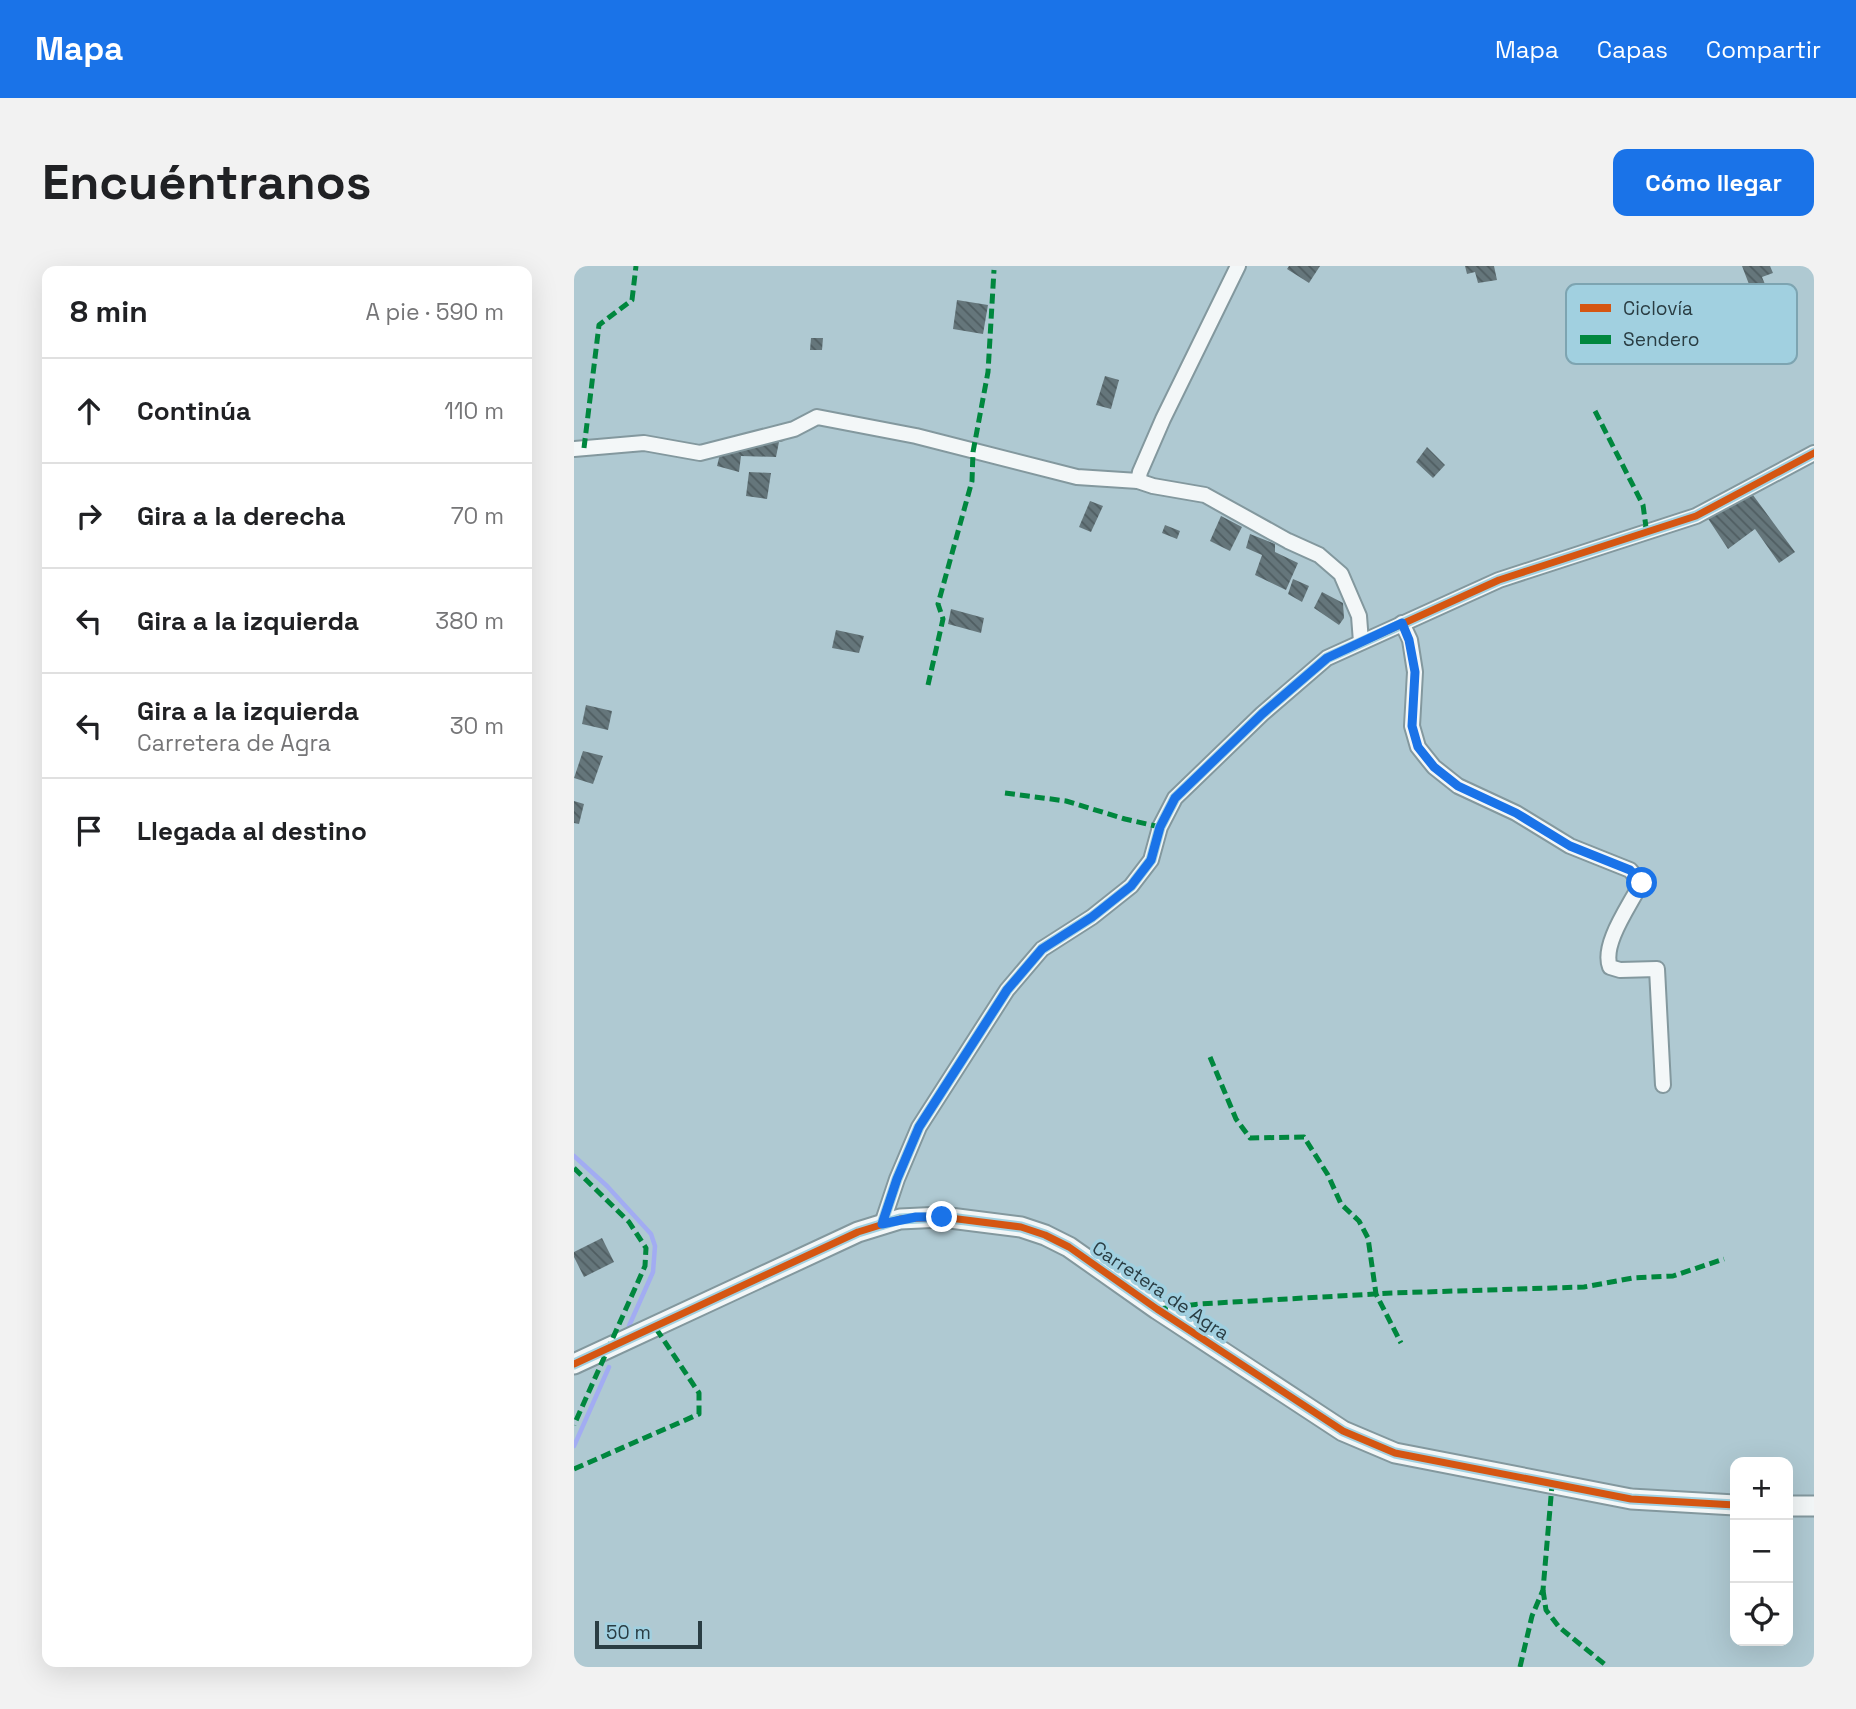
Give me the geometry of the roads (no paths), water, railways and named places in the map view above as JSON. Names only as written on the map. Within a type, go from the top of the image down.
[{"type":"street","points":[[1138,481],[1163,419],[1238,266]]},
{"type":"street","points":[[574,449],[644,443],[700,453],[794,429],[817,416],[916,436],[1077,477],[1138,481],[1205,495],[1319,555],[1341,575],[1359,616],[1362,642]]},
{"type":"street","points":[[882,1224],[919,1127],[1007,990],[1042,949],[1092,917],[1131,886],[1151,860],[1160,827],[1175,798],[1262,714],[1327,658],[1499,580],[1696,516],[1814,453]]},
{"type":"street","points":[[1402,623],[1409,640],[1415,672],[1412,726],[1418,747],[1434,767],[1458,786],[1516,813],[1570,846],[1630,870],[1642,883],[1616,929],[1606,957],[1610,967],[1620,970],[1657,969],[1663,1085]]},
{"type":"street","name":"Carretera de Agra","points":[[574,1364],[848,1236],[882,1224],[916,1217],[942,1217],[1021,1227],[1069,1247],[1157,1309],[1343,1431],[1395,1453],[1630,1499],[1730,1505]]},
{"type":"street","points":[[1793,1506],[1814,1506]]},
{"type":"waterway","points":[[574,1156],[607,1186],[651,1234],[655,1246],[653,1272],[629,1326]]},
{"type":"waterway","points":[[574,1446],[609,1367]]}]
